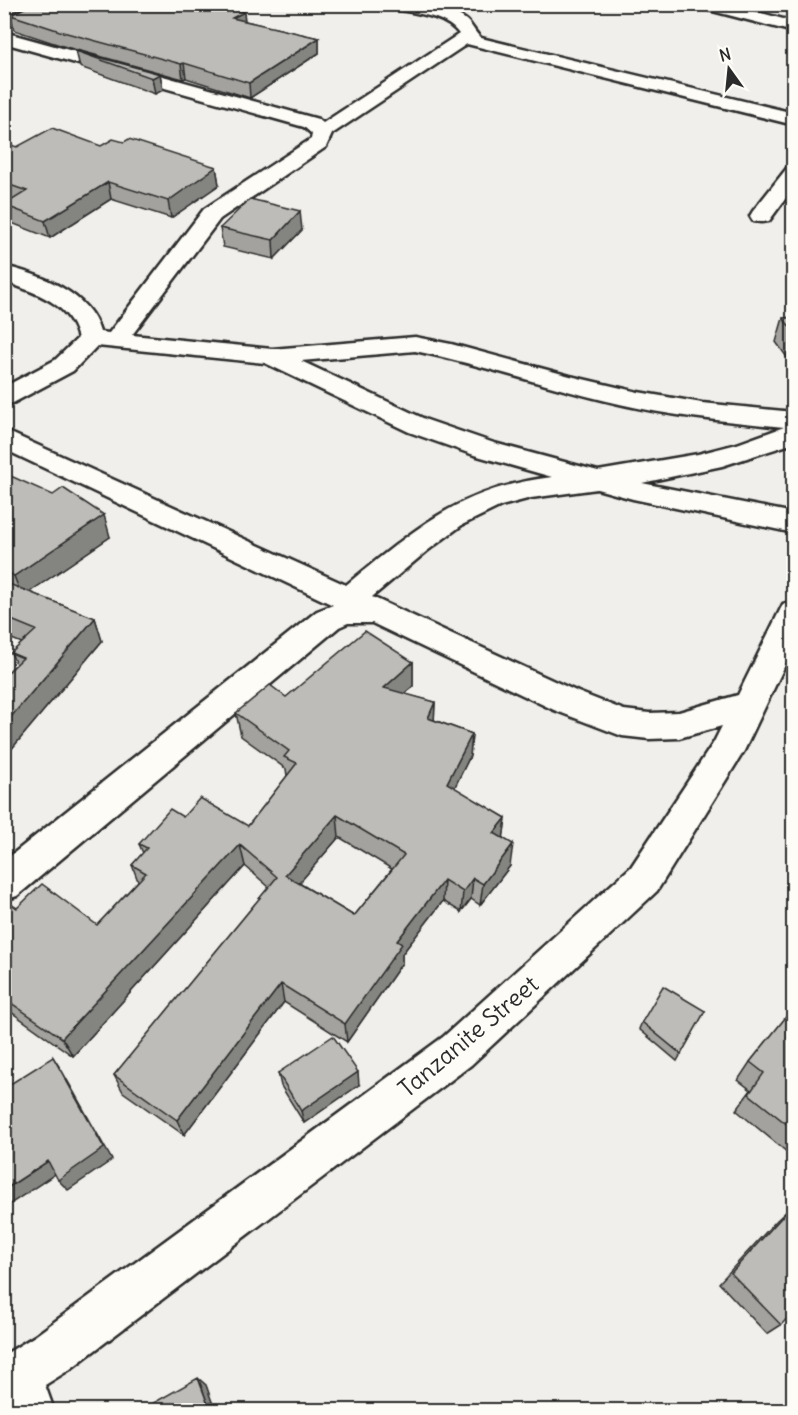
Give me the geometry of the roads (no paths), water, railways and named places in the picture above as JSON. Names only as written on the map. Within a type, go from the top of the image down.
[{"type":"street","points":[[395,4],[460,23],[468,36],[484,45],[794,119]]},
{"type":"street","points":[[707,4],[794,27]]},
{"type":"street","points":[[8,29],[311,123],[322,132]]},
{"type":"street","points":[[322,132],[468,36]]},
{"type":"street","points":[[116,340],[212,214],[319,143],[322,132]]},
{"type":"street","points":[[761,216],[794,172]]},
{"type":"street","points":[[4,273],[61,296],[85,318],[90,338],[83,352],[57,369],[4,397]]},
{"type":"street","points":[[90,338],[272,356],[398,345],[430,346],[565,383],[638,400],[702,411],[794,420]]},
{"type":"street","points":[[272,356],[418,426],[484,449],[633,490],[794,523]]},
{"type":"street","points":[[4,884],[328,619],[363,606],[421,541],[461,513],[491,499],[532,489],[696,463],[794,433]]},
{"type":"street","points":[[4,438],[566,701],[622,723],[679,726],[749,705]]},
{"type":"street","name":"Tanzanite Street","points":[[17,1390],[52,1353],[458,1052],[644,879],[727,751],[794,612]]}]
